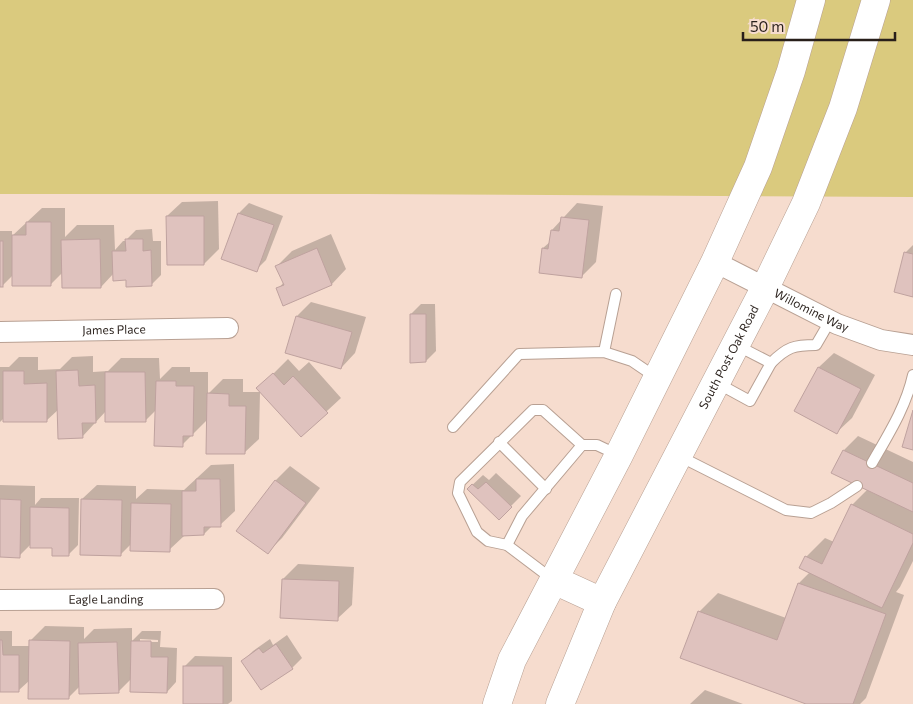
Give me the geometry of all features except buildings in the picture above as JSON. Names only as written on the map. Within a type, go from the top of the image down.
[{"type":"main road","points":[[497,704],[512,660],[658,378],[715,262],[758,167],[791,71],[811,0]]},
{"type":"main road","name":"South Post Oak Road","points":[[560,704],[602,602],[736,345],[806,203],[843,108],[876,0]]},
{"type":"main road","points":[[554,580],[602,602]]},
{"type":"street","name":"Willomine Way","points":[[715,262],[830,321],[881,340],[913,345]]},
{"type":"street","name":"James Place","points":[[0,332],[228,328]]},
{"type":"street","name":"Eagle Landing","points":[[0,600],[214,599]]},
{"type":"lane","points":[[604,352],[616,294]]},
{"type":"lane","points":[[716,383],[750,401],[771,363],[782,352],[796,345],[816,345],[830,321]]},
{"type":"lane","points":[[736,345],[771,363]]},
{"type":"lane","points":[[453,427],[519,354],[604,352],[632,361],[658,378]]},
{"type":"lane","points":[[872,463],[896,422],[910,388],[913,375]]},
{"type":"lane","points":[[554,580],[507,545],[488,541],[477,532],[458,494],[460,482],[533,410],[543,410],[582,445],[597,445],[619,455]]},
{"type":"lane","points":[[499,442],[546,489]]},
{"type":"lane","points":[[507,545],[522,516],[582,445]]},
{"type":"lane","points":[[678,455],[786,510],[811,513],[857,486]]},
{"type":"shaded area","points":[[0,0],[913,0],[913,197],[0,194]]}]
